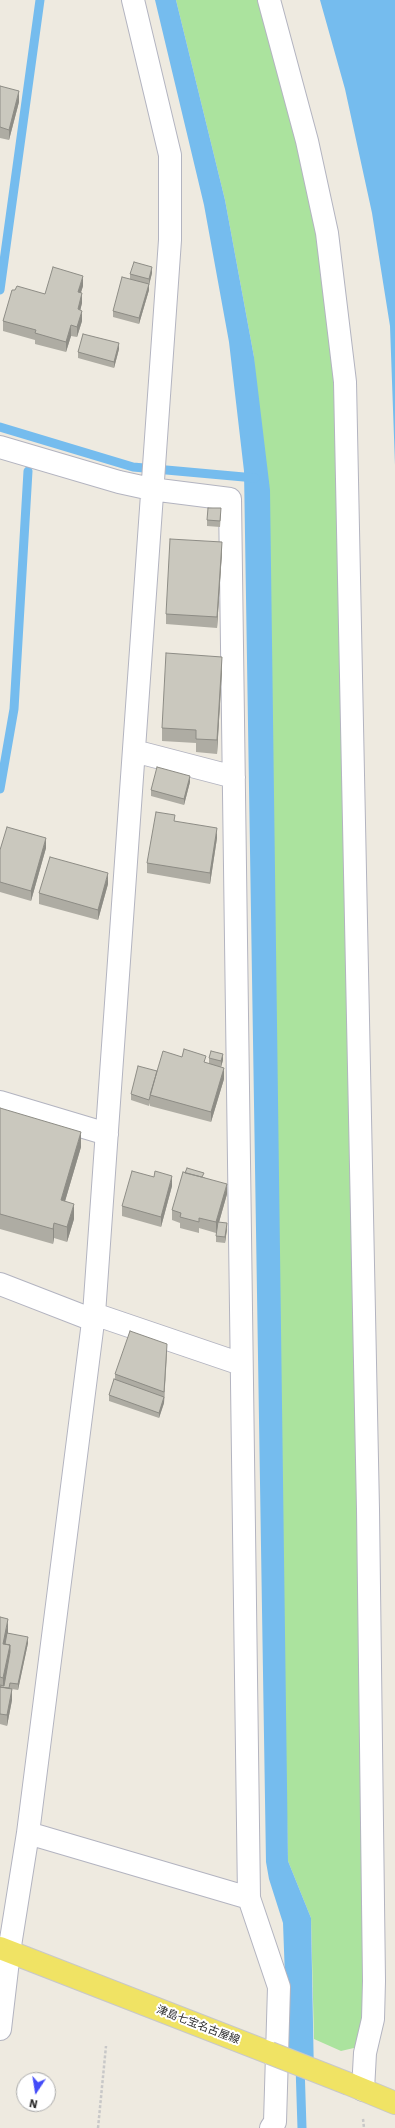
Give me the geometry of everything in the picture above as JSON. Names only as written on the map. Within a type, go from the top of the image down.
[{"type":"main road","name":"津島七宝名古屋線","points":[[5,1950],[371,2093]]},
{"type":"street","points":[[0,2029],[5,1950],[28,1833],[93,1317],[134,751],[151,486],[170,240],[170,155],[133,0]]},
{"type":"street","points":[[269,0],[307,141],[327,233],[346,382],[368,1509],[374,2019],[365,2053],[371,2093]]},
{"type":"street","points":[[0,447],[119,482],[230,499],[240,1364],[249,1898],[280,1987],[275,2122],[271,2128]]},
{"type":"street","points":[[134,751],[234,777]]},
{"type":"street","points":[[0,1102],[107,1134]]},
{"type":"street","points":[[0,1284],[93,1317],[240,1364]]},
{"type":"street","points":[[28,1833],[249,1898]]},
{"type":"path","points":[[98,2128],[106,2046]]},
{"type":"green space","points":[[176,0],[263,0],[301,142],[328,293],[341,430],[366,2015],[358,2047],[341,2051],[314,2039],[311,1918],[288,1861],[254,357],[225,200]]},
{"type":"water","points":[[155,0],[176,0],[225,200],[254,357],[270,490],[288,1861],[311,1918],[314,2077],[287,2072],[283,1923],[269,1879],[266,1862],[244,471],[229,342],[204,205]]},
{"type":"water","points":[[320,0],[395,0],[395,465],[390,326],[372,213],[345,89]]},
{"type":"building","points":[[0,86],[19,91],[9,130],[0,127]]},
{"type":"building","points":[[134,262],[152,267],[149,279],[130,274]]},
{"type":"building","points":[[53,267],[83,276],[78,292],[82,293],[78,309],[82,311],[77,327],[71,325],[66,342],[35,333],[36,330],[3,321],[12,290],[15,290],[17,286],[45,294]]},
{"type":"building","points":[[122,277],[149,284],[139,318],[113,311]]},
{"type":"building","points":[[83,334],[119,343],[114,362],[78,352]]},
{"type":"building","points":[[208,508],[221,508],[220,521],[207,520]]},
{"type":"building","points":[[170,539],[222,542],[217,617],[166,614]]},
{"type":"building","points":[[166,653],[222,657],[217,740],[196,739],[196,730],[162,728]]},
{"type":"building","points":[[157,767],[190,776],[184,799],[151,790]]},
{"type":"building","points":[[156,812],[175,815],[174,821],[217,828],[210,873],[147,863]]},
{"type":"building","points":[[7,827],[46,838],[31,891],[0,882],[0,850]]},
{"type":"building","points":[[50,857],[108,873],[98,910],[39,893]]},
{"type":"building","points":[[184,1049],[206,1056],[204,1062],[224,1068],[211,1112],[150,1095],[163,1051],[182,1057]]},
{"type":"building","points":[[211,1051],[223,1054],[221,1061],[209,1058]]},
{"type":"building","points":[[138,1066],[157,1071],[149,1100],[131,1094]]},
{"type":"building","points":[[0,1108],[81,1132],[61,1200],[74,1204],[67,1227],[54,1223],[53,1229],[0,1214]]},
{"type":"building","points":[[187,1168],[204,1173],[202,1177],[185,1173]]},
{"type":"building","points":[[132,1171],[154,1177],[155,1171],[172,1176],[161,1217],[122,1206]]},
{"type":"building","points":[[183,1172],[227,1184],[216,1222],[199,1218],[199,1222],[180,1217],[181,1213],[172,1210]]},
{"type":"building","points":[[218,1222],[227,1223],[225,1237],[216,1236]]},
{"type":"building","points":[[130,1331],[167,1344],[164,1392],[115,1374]]},
{"type":"building","points":[[114,1379],[164,1397],[159,1413],[109,1395]]},
{"type":"building","points":[[0,1617],[8,1619],[3,1644],[10,1645],[3,1678],[0,1677]]},
{"type":"building","points":[[7,1633],[28,1637],[18,1684],[10,1683],[9,1688],[0,1687],[0,1685],[4,1686],[10,1652],[10,1645],[5,1644]]},
{"type":"building","points":[[0,1687],[12,1689],[7,1715],[0,1714]]},
{"type":"waterway","points":[[0,290],[40,0]]},
{"type":"waterway","points":[[0,427],[133,467],[255,478]]},
{"type":"waterway","points":[[0,789],[14,709],[28,471]]},
{"type":"waterway","points":[[300,2065],[302,2128]]}]
